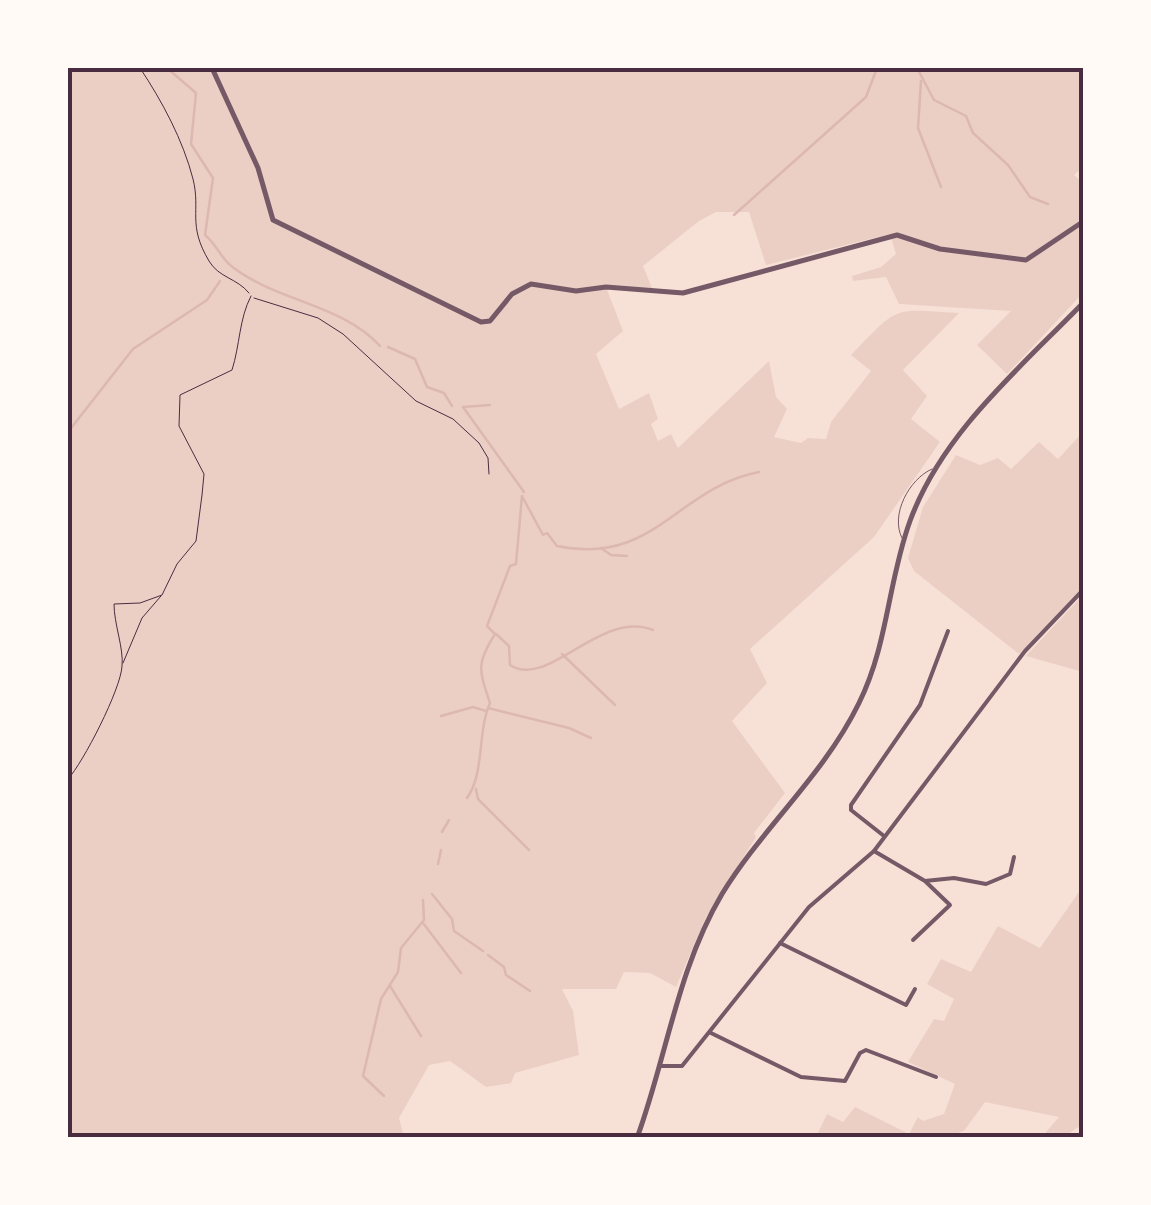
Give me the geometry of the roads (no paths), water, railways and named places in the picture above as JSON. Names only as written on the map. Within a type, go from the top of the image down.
[{"type":"street","points":[[212,68],[263,179],[272,220],[481,322],[495,317],[512,294],[531,284],[576,291],[606,287],[683,293],[897,235],[940,249],[1026,260],[1084,221]]},
{"type":"street","points":[[637,1138],[686,972],[716,906],[754,847],[838,742],[860,702],[881,646],[904,541],[935,468],[971,420],[1084,302]]},
{"type":"street","points":[[659,1066],[682,1066],[815,900],[874,852],[1024,651],[1084,589]]},
{"type":"street","points":[[884,836],[850,808],[920,704],[948,631]]},
{"type":"street","points":[[874,852],[925,881],[934,894],[950,905],[913,940]]},
{"type":"street","points":[[925,881],[996,882],[1014,868],[1014,857]]},
{"type":"street","points":[[780,942],[906,1005],[915,989]]},
{"type":"street","points":[[711,1033],[812,1080],[845,1082],[866,1050],[936,1077]]},
{"type":"lane","points":[[904,541],[897,526],[900,510],[917,480],[935,468]]},
{"type":"waterway","points":[[167,68],[196,93],[191,144],[213,178],[205,235],[230,265],[248,277],[347,321],[380,346]]},
{"type":"waterway","points":[[734,215],[866,97],[877,68]]},
{"type":"waterway","points":[[917,68],[934,100],[966,116],[973,133],[1008,165],[1030,197],[1048,204]]},
{"type":"waterway","points":[[921,81],[918,128],[941,187]]},
{"type":"waterway","points":[[68,432],[133,349],[207,300],[220,281]]},
{"type":"waterway","points":[[388,347],[415,359],[427,387],[444,393],[452,406]]},
{"type":"waterway","points":[[490,405],[463,407],[524,492]]},
{"type":"waterway","points":[[523,498],[543,535],[547,533],[557,546],[590,549],[642,536],[706,493],[759,472]]},
{"type":"waterway","points":[[467,798],[476,777],[490,703],[481,667],[495,634],[487,626],[510,566],[516,564],[522,496]]},
{"type":"waterway","points":[[601,548],[611,555],[627,556]]},
{"type":"waterway","points":[[496,634],[509,646],[510,665],[525,670],[541,667],[614,630],[633,626],[653,630]]},
{"type":"waterway","points":[[562,654],[615,705]]},
{"type":"waterway","points":[[441,716],[473,707],[486,711]]},
{"type":"waterway","points":[[488,708],[569,728],[591,738]]},
{"type":"waterway","points":[[476,789],[478,799],[529,850]]},
{"type":"waterway","points":[[442,832],[449,820]]},
{"type":"waterway","points":[[438,864],[441,850]]},
{"type":"waterway","points":[[432,894],[452,919],[454,931],[483,951]]},
{"type":"waterway","points":[[384,1096],[363,1076],[381,999],[398,972],[401,948],[424,920],[423,900]]},
{"type":"waterway","points":[[423,923],[461,973]]},
{"type":"waterway","points":[[488,955],[504,967],[506,975],[530,991]]},
{"type":"waterway","points":[[390,986],[421,1036]]}]
